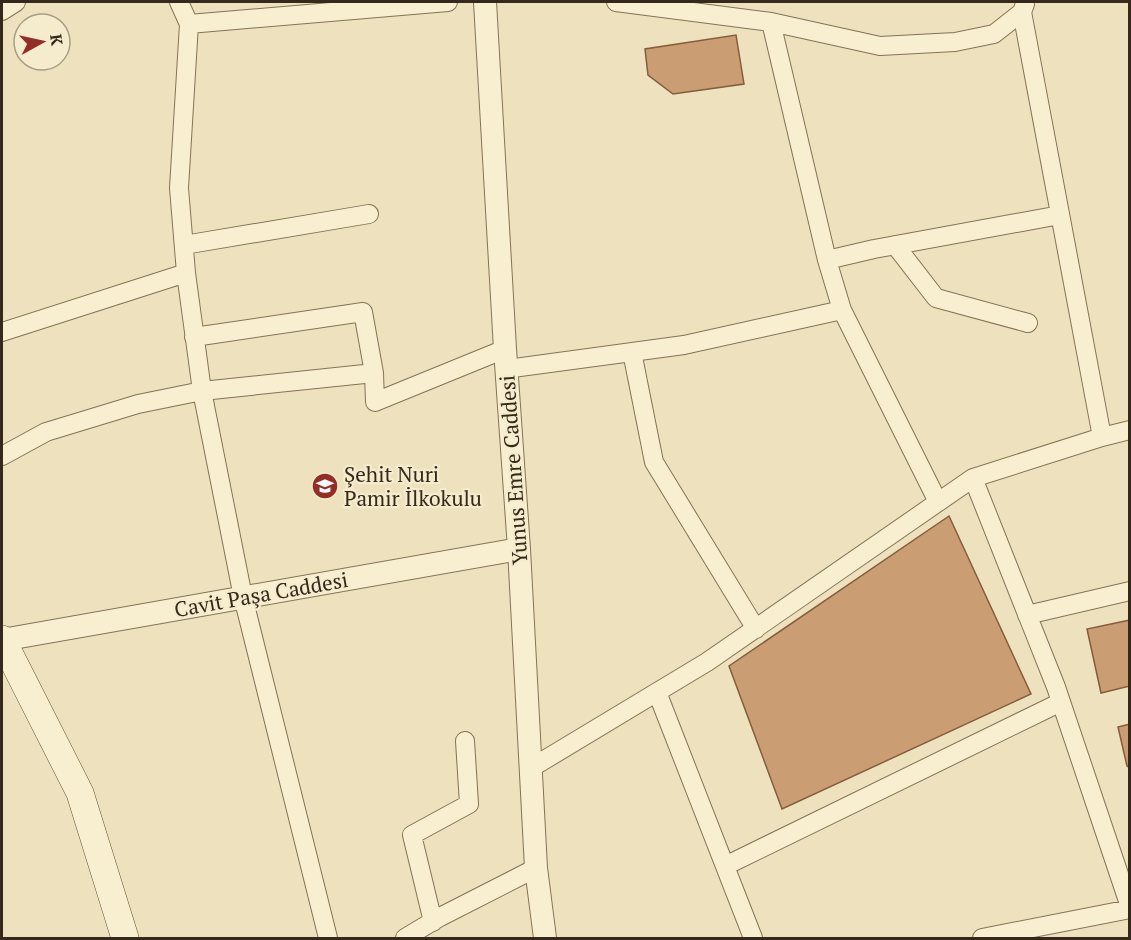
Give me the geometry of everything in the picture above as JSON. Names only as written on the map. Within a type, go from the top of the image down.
[{"type":"main road","points":[[2,640],[80,793],[125,939]]},
{"type":"street","points":[[2,10],[16,2]]},
{"type":"street","points":[[179,2],[189,24],[179,188],[186,273],[202,391],[243,597],[328,939]]},
{"type":"street","points":[[189,24],[448,2]]},
{"type":"street","name":"Yunus Emre Caddesi","points":[[485,2],[537,868],[545,939]]},
{"type":"street","points":[[616,2],[771,22],[880,46],[955,42],[994,34],[1024,7]]},
{"type":"street","points":[[1024,7],[1102,437]]},
{"type":"street","points":[[771,22],[827,260],[842,310],[938,502]]},
{"type":"street","points":[[184,245],[369,214]]},
{"type":"street","points":[[827,260],[895,245],[1060,215]]},
{"type":"street","points":[[895,245],[936,298],[1028,323]]},
{"type":"street","points":[[2,332],[186,273]]},
{"type":"street","points":[[194,337],[363,312],[374,373],[375,402],[506,359],[632,352],[684,345],[842,310]]},
{"type":"street","points":[[632,352],[654,462],[756,629]]},
{"type":"street","points":[[2,456],[46,432],[138,404],[202,391],[374,373]]},
{"type":"street","points":[[531,768],[756,629],[973,478],[1130,430]]},
{"type":"street","points":[[973,478],[1061,702],[1130,908],[982,939]]},
{"type":"street","name":"Cavit Paşa Caddesi","points":[[2,640],[519,549]]},
{"type":"street","points":[[1028,615],[1130,591]]},
{"type":"street","points":[[657,692],[753,939]]},
{"type":"street","points":[[725,866],[1061,702]]},
{"type":"street","points":[[433,922],[412,835],[469,804],[465,741]]},
{"type":"street","points":[[405,939],[537,868]]},
{"type":"building","points":[[736,35],[744,84],[673,94],[648,75],[645,49]]},
{"type":"building","points":[[949,516],[1031,694],[782,809],[729,666]]},
{"type":"building","points":[[1130,620],[1130,686],[1101,693],[1087,629]]},
{"type":"building","points":[[1130,724],[1130,768],[1127,766],[1118,727]]},
{"type":"place","name":"Şehit Nuri Pamir İlkokulu","points":[[325,486]]}]
